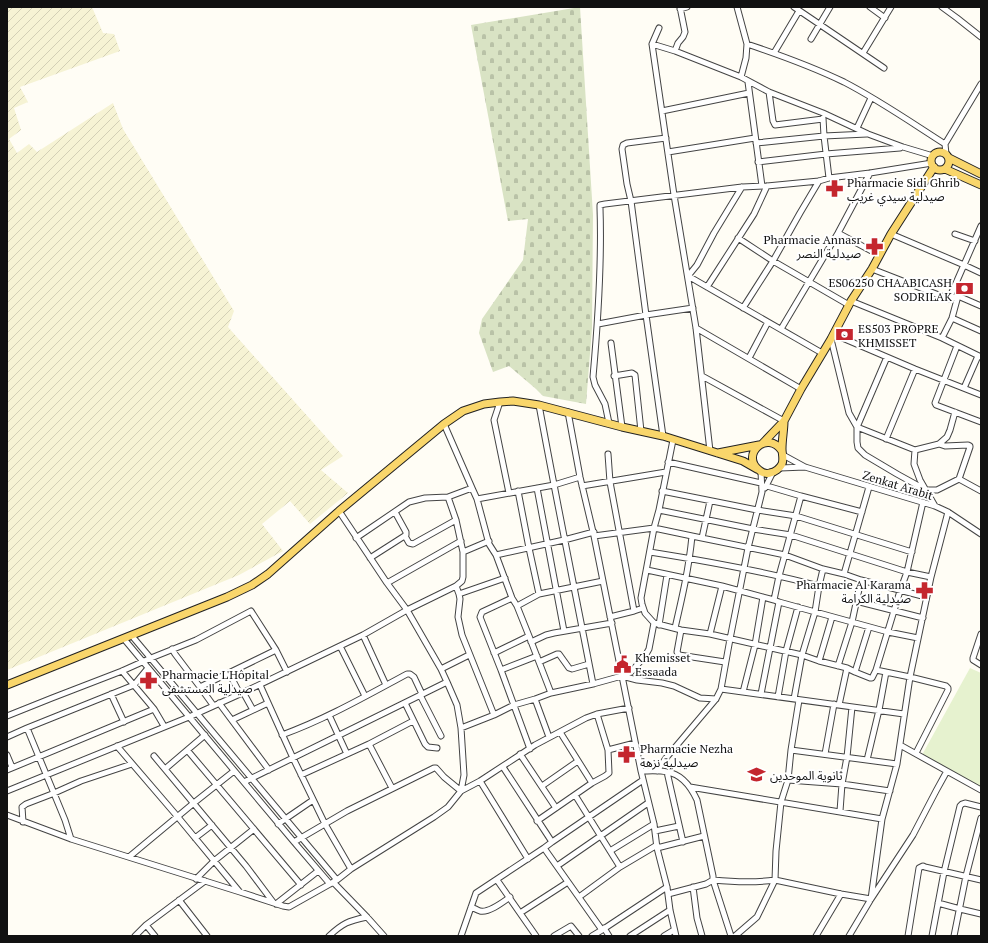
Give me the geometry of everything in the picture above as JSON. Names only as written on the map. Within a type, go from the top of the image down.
[{"type":"main road","points":[[759,470],[752,459],[755,449],[784,421],[850,303],[872,269],[933,162],[934,154],[942,152],[981,174]]},
{"type":"main road","points":[[945,169],[950,162],[948,156]]},
{"type":"main road","points":[[933,162],[938,170],[945,169],[981,184]]},
{"type":"main road","points":[[7,686],[227,597],[252,584],[277,566],[339,511],[444,424],[463,411],[484,404],[500,402],[513,401],[539,404],[609,424],[663,436],[743,461],[767,473],[773,472],[780,468],[783,459],[784,421]]},
{"type":"main road","points":[[713,452],[769,442],[775,444],[782,453]]},
{"type":"street","points":[[675,51],[678,43],[685,34],[680,8],[687,7]]},
{"type":"street","points":[[737,7],[747,44],[746,58],[741,77]]},
{"type":"street","points":[[794,7],[884,68]]},
{"type":"street","points":[[811,39],[830,7]]},
{"type":"street","points":[[870,7],[885,18]]},
{"type":"street","points":[[863,53],[891,7]]},
{"type":"street","points":[[942,7],[981,37]]},
{"type":"street","points":[[774,53],[799,11]]},
{"type":"street","points":[[659,28],[652,44],[674,195],[696,328],[713,452]]},
{"type":"street","points":[[652,44],[675,51],[741,77],[769,92],[823,113],[868,134],[903,147],[933,162]]},
{"type":"street","points":[[747,44],[774,53],[832,77],[871,98],[945,144],[948,156]]},
{"type":"street","points":[[707,287],[754,214],[764,186],[758,162],[748,82]]},
{"type":"street","points":[[945,144],[981,84]]},
{"type":"street","points":[[769,92],[772,121],[775,125],[823,119]]},
{"type":"street","points":[[662,111],[749,93]]},
{"type":"street","points":[[856,128],[871,98]]},
{"type":"street","points":[[823,113],[829,178]]},
{"type":"street","points":[[668,152],[756,141],[868,134]]},
{"type":"street","points":[[663,436],[631,201],[622,147],[627,143],[666,138]]},
{"type":"street","points":[[758,162],[903,147]]},
{"type":"street","points":[[609,424],[605,404],[595,385],[593,377],[598,324],[600,205],[742,187],[819,180],[933,162]]},
{"type":"street","points":[[781,329],[838,233],[870,173]]},
{"type":"street","points":[[744,308],[773,261],[819,180]]},
{"type":"street","points":[[688,276],[697,265],[714,233],[742,187]]},
{"type":"street","points":[[949,299],[981,226]]},
{"type":"street","points":[[838,233],[879,256]]},
{"type":"street","points":[[891,234],[981,273]]},
{"type":"street","points":[[955,234],[975,241]]},
{"type":"street","points":[[738,238],[773,261],[850,303],[942,338],[979,356],[964,388]]},
{"type":"street","points":[[872,269],[949,299],[958,296],[981,306]]},
{"type":"street","points":[[688,276],[822,353]]},
{"type":"street","points":[[942,338],[952,318],[958,296]]},
{"type":"street","points":[[598,324],[693,308]]},
{"type":"street","points":[[952,318],[981,331]]},
{"type":"street","points":[[749,358],[768,322]]},
{"type":"street","points":[[696,328],[801,389]]},
{"type":"street","points":[[832,336],[944,379],[981,395]]},
{"type":"street","points":[[832,336],[849,413],[857,427],[915,450],[938,444],[947,437],[954,412]]},
{"type":"street","points":[[611,343],[614,376],[622,427]]},
{"type":"street","points":[[957,346],[935,403],[936,405],[981,422]]},
{"type":"street","points":[[887,357],[857,427],[858,448],[861,452],[926,490],[937,490],[959,479],[970,446],[966,444],[945,446],[938,444]]},
{"type":"street","points":[[886,438],[915,369]]},
{"type":"street","points":[[614,376],[632,373],[635,375],[641,431]]},
{"type":"street","points":[[702,376],[784,421]]},
{"type":"street","points":[[500,402],[494,420],[509,493]]},
{"type":"street","points":[[539,404],[564,540],[583,628],[593,684]]},
{"type":"street","points":[[568,412],[580,477],[594,534],[635,743],[654,824],[657,847],[667,886],[670,910],[676,936]]},
{"type":"street","points":[[444,424],[477,499],[490,546],[496,555],[512,598],[517,606],[532,642],[551,693]]},
{"type":"street","points":[[673,440],[641,598],[643,608],[648,617],[657,624],[681,630],[710,634],[802,655],[847,668],[871,678],[876,670],[900,590],[907,572],[923,502]]},
{"type":"street","points":[[915,450],[914,464],[920,480],[935,506]]},
{"type":"street","points":[[782,453],[805,467]]},
{"type":"street","points":[[608,454],[610,482],[634,612]]},
{"type":"street","points":[[668,462],[761,483]]},
{"type":"street","points":[[780,468],[805,467]]},
{"type":"street","name":"Zenkat Arabit","points":[[805,467],[935,506],[948,512],[981,534]]},
{"type":"street","points":[[657,771],[666,758],[716,699],[721,689],[748,548],[762,492],[759,470]]},
{"type":"street","points":[[582,486],[666,472]]},
{"type":"street","points":[[762,492],[767,486],[773,472]]},
{"type":"street","points":[[477,499],[554,485],[580,477]]},
{"type":"street","points":[[959,479],[981,490]]},
{"type":"street","points":[[767,486],[862,512]]},
{"type":"street","points":[[844,574],[869,487]]},
{"type":"street","points":[[356,538],[409,502],[417,499],[448,497],[472,488]]},
{"type":"street","points":[[537,488],[564,631]]},
{"type":"street","points":[[662,491],[757,510],[796,516],[912,552]]},
{"type":"street","points":[[518,492],[539,594]]},
{"type":"street","points":[[761,694],[770,648],[779,576],[801,496]]},
{"type":"street","points":[[7,791],[188,717],[260,685],[340,646],[456,586],[462,581],[463,577],[463,552],[456,520],[448,497]]},
{"type":"street","points":[[702,538],[710,501]]},
{"type":"street","points":[[659,510],[791,535],[907,572],[931,577]]},
{"type":"street","points":[[339,511],[356,538],[407,610],[447,682],[457,705],[461,728],[464,775],[462,791]]},
{"type":"street","points":[[395,512],[406,532],[405,536],[409,543],[413,544],[456,520]]},
{"type":"street","points":[[871,899],[882,819],[897,764],[910,677],[926,597],[948,512]]},
{"type":"street","points":[[496,555],[594,534],[654,528],[748,548],[785,554],[823,569],[926,597]]},
{"type":"street","points":[[370,558],[405,536]]},
{"type":"street","points":[[675,628],[690,558],[692,536]]},
{"type":"street","points":[[387,583],[461,541]]},
{"type":"street","points":[[463,552],[489,541]]},
{"type":"street","points":[[650,552],[690,558],[779,576],[819,586]]},
{"type":"street","points":[[735,936],[757,917],[776,880],[776,851],[781,802],[788,780],[802,655],[815,612],[823,569]]},
{"type":"street","points":[[647,570],[722,586],[869,627],[918,638]]},
{"type":"street","points":[[461,728],[494,715],[514,705],[551,693],[593,684],[631,672],[649,649],[657,624],[667,575]]},
{"type":"street","points":[[460,594],[505,578]]},
{"type":"street","points":[[838,666],[852,622],[861,580]]},
{"type":"street","points":[[517,606],[539,594],[603,581]]},
{"type":"street","points":[[456,586],[460,594],[458,617],[459,625],[494,715]]},
{"type":"street","points":[[710,634],[722,586]]},
{"type":"street","points":[[743,692],[755,645],[762,597]]},
{"type":"street","points":[[512,598],[482,612],[480,615],[480,620],[501,670],[530,749]]},
{"type":"street","points":[[856,601],[923,618]]},
{"type":"street","points":[[778,697],[786,651],[798,607]]},
{"type":"street","points":[[610,617],[634,612],[643,608]]},
{"type":"street","points":[[7,716],[196,640],[251,611],[276,650],[287,672]]},
{"type":"street","points":[[820,661],[832,617]]},
{"type":"street","points":[[532,642],[546,635],[612,623]]},
{"type":"street","points":[[855,672],[869,627]]},
{"type":"street","points":[[681,630],[678,652],[679,655],[725,662]]},
{"type":"street","points":[[363,634],[386,685]]},
{"type":"street","points":[[981,635],[973,658],[973,660],[981,664]]},
{"type":"street","points":[[132,636],[300,837],[333,882],[384,936]]},
{"type":"street","points":[[494,653],[529,636]]},
{"type":"street","points":[[124,639],[318,871],[333,882]]},
{"type":"street","points":[[340,646],[365,696]]},
{"type":"street","points":[[172,649],[174,654],[213,706]]},
{"type":"street","points":[[200,687],[276,650]]},
{"type":"street","points":[[539,662],[559,654],[569,668],[572,669],[590,664]]},
{"type":"street","points":[[441,669],[470,655]]},
{"type":"street","points":[[501,670],[537,656]]},
{"type":"street","points":[[7,737],[134,685],[148,668]]},
{"type":"street","points":[[825,754],[836,704],[847,668]]},
{"type":"street","points":[[876,670],[910,677],[946,686],[948,688],[916,753]]},
{"type":"street","points":[[122,671],[154,709],[164,726]]},
{"type":"street","points":[[867,760],[886,672]]},
{"type":"street","points":[[229,673],[253,710]]},
{"type":"street","points":[[282,734],[305,726],[329,715],[407,674],[410,674],[414,677],[441,736]]},
{"type":"street","points":[[622,676],[674,686],[700,698],[716,699]]},
{"type":"street","points":[[244,782],[447,682]]},
{"type":"street","points":[[260,685],[313,800],[351,870]]},
{"type":"street","points":[[721,689],[904,714]]},
{"type":"street","points":[[111,694],[124,722]]},
{"type":"street","points":[[535,699],[549,737]]},
{"type":"street","points":[[219,703],[269,770]]},
{"type":"street","points":[[232,720],[268,703]]},
{"type":"street","points":[[405,703],[426,746],[430,748],[437,748]]},
{"type":"street","points":[[840,811],[852,707]]},
{"type":"street","points":[[7,815],[71,839],[290,907],[333,882],[434,817],[448,807],[462,791],[480,782],[520,754],[574,724],[597,714],[629,708]]},
{"type":"street","points":[[7,754],[10,769],[154,709]]},
{"type":"street","points":[[537,821],[609,773],[608,750],[597,714]]},
{"type":"street","points":[[329,715],[347,754]]},
{"type":"street","points":[[301,775],[369,744],[414,721]]},
{"type":"street","points":[[27,728],[55,793],[71,839]]},
{"type":"street","points":[[560,732],[592,783]]},
{"type":"street","points":[[165,769],[205,735]]},
{"type":"street","points":[[608,750],[635,743]]},
{"type":"street","points":[[369,744],[392,788]]},
{"type":"street","points":[[900,745],[981,790]]},
{"type":"street","points":[[117,746],[178,816],[240,892]]},
{"type":"street","points":[[188,750],[301,884]]},
{"type":"street","points":[[791,750],[897,764]]},
{"type":"street","points":[[520,754],[556,808]]},
{"type":"street","points":[[154,756],[275,903]]},
{"type":"street","points":[[542,786],[578,762]]},
{"type":"street","points":[[23,822],[22,810],[23,806],[26,804],[81,781],[132,764]]},
{"type":"street","points":[[503,767],[552,842]]},
{"type":"street","points":[[294,842],[300,837],[347,811],[434,768],[436,768],[444,777],[462,791]]},
{"type":"street","points":[[641,771],[657,771],[675,774],[685,782],[694,793],[697,800],[713,880],[731,936]]},
{"type":"street","points":[[850,936],[871,899],[913,835],[948,771]]},
{"type":"street","points":[[129,857],[193,803],[234,772]]},
{"type":"street","points":[[667,772],[683,842]]},
{"type":"street","points":[[461,936],[476,893],[528,860],[643,780]]},
{"type":"street","points":[[788,780],[842,784],[890,791]]},
{"type":"street","points":[[480,782],[528,860]]},
{"type":"street","points":[[690,787],[882,819]]},
{"type":"street","points":[[575,795],[620,867]]},
{"type":"street","points":[[278,824],[313,800]]},
{"type":"street","points":[[932,936],[944,872],[961,805],[963,802],[981,807]]},
{"type":"street","points":[[557,866],[648,803]]},
{"type":"street","points":[[954,936],[966,876],[981,818]]},
{"type":"street","points":[[610,851],[654,824]]},
{"type":"street","points":[[195,838],[212,825]]},
{"type":"street","points":[[654,831],[680,826]]},
{"type":"street","points":[[196,878],[214,861],[254,829]]},
{"type":"street","points":[[579,897],[620,867],[657,847],[704,836]]},
{"type":"street","points":[[544,848],[579,897],[610,936]]},
{"type":"street","points":[[908,936],[919,868],[923,866],[981,880]]},
{"type":"street","points":[[275,903],[318,871]]},
{"type":"street","points":[[497,880],[536,936]]},
{"type":"street","points":[[668,894],[706,884],[713,880],[756,882],[776,880],[871,899]]},
{"type":"street","points":[[135,936],[146,925],[205,881]]},
{"type":"street","points":[[520,913],[568,882]]},
{"type":"street","points":[[592,936],[667,886]]},
{"type":"street","points":[[693,887],[697,918],[702,936]]},
{"type":"street","points":[[816,936],[841,894]]},
{"type":"street","points":[[471,907],[479,911],[484,911],[495,907],[510,897]]},
{"type":"street","points":[[179,900],[207,936]]},
{"type":"street","points":[[938,903],[981,914]]},
{"type":"street","points":[[630,936],[670,910]]},
{"type":"street","points":[[329,936],[346,922],[367,917]]},
{"type":"street","points":[[146,925],[155,936]]},
{"type":"street","points":[[554,936],[571,926],[575,929],[579,936]]},
{"type":"street","points":[[664,936],[674,930]]},
{"type":"shaded area","points":[[7,7],[92,7],[103,33],[114,34],[120,51],[20,87],[28,102],[14,108],[21,130],[9,139],[17,153],[29,144],[37,152],[113,103],[123,129],[234,311],[228,327],[343,456],[321,470],[348,493],[310,524],[290,501],[262,524],[283,551],[239,575],[7,670]]},
{"type":"green space","points":[[580,7],[593,215],[592,328],[586,404],[543,396],[509,366],[493,372],[479,333],[482,319],[523,260],[528,219],[508,221],[471,25]]},
{"type":"green space","points":[[970,668],[981,673],[981,787],[922,755]]},
{"type":"place","name":"Pharmacie Sidi Ghrib صيدلية سيدي غريب","points":[[834,189]]},
{"type":"place","name":"Pharmacie Annasr صيدلية النصر","points":[[874,246]]},
{"type":"place","name":"ES06250 CHAABICASH SODRILAK","points":[[965,289]]},
{"type":"place","name":"ES503 PROPRE KHMISSET","points":[[845,335]]},
{"type":"place","name":"Pharmacie Al Karama صيدلية الكرامة","points":[[924,591]]},
{"type":"place","name":"Khemisset Essaada","points":[[622,664]]},
{"type":"place","name":"Pharmacie L'Hôpital صيدلية المستشفى","points":[[149,681]]},
{"type":"place","name":"Pharmacie Nezha صيدلية نزهة","points":[[627,755]]},
{"type":"place","name":"ثانوية الموحدين","points":[[757,775]]}]
